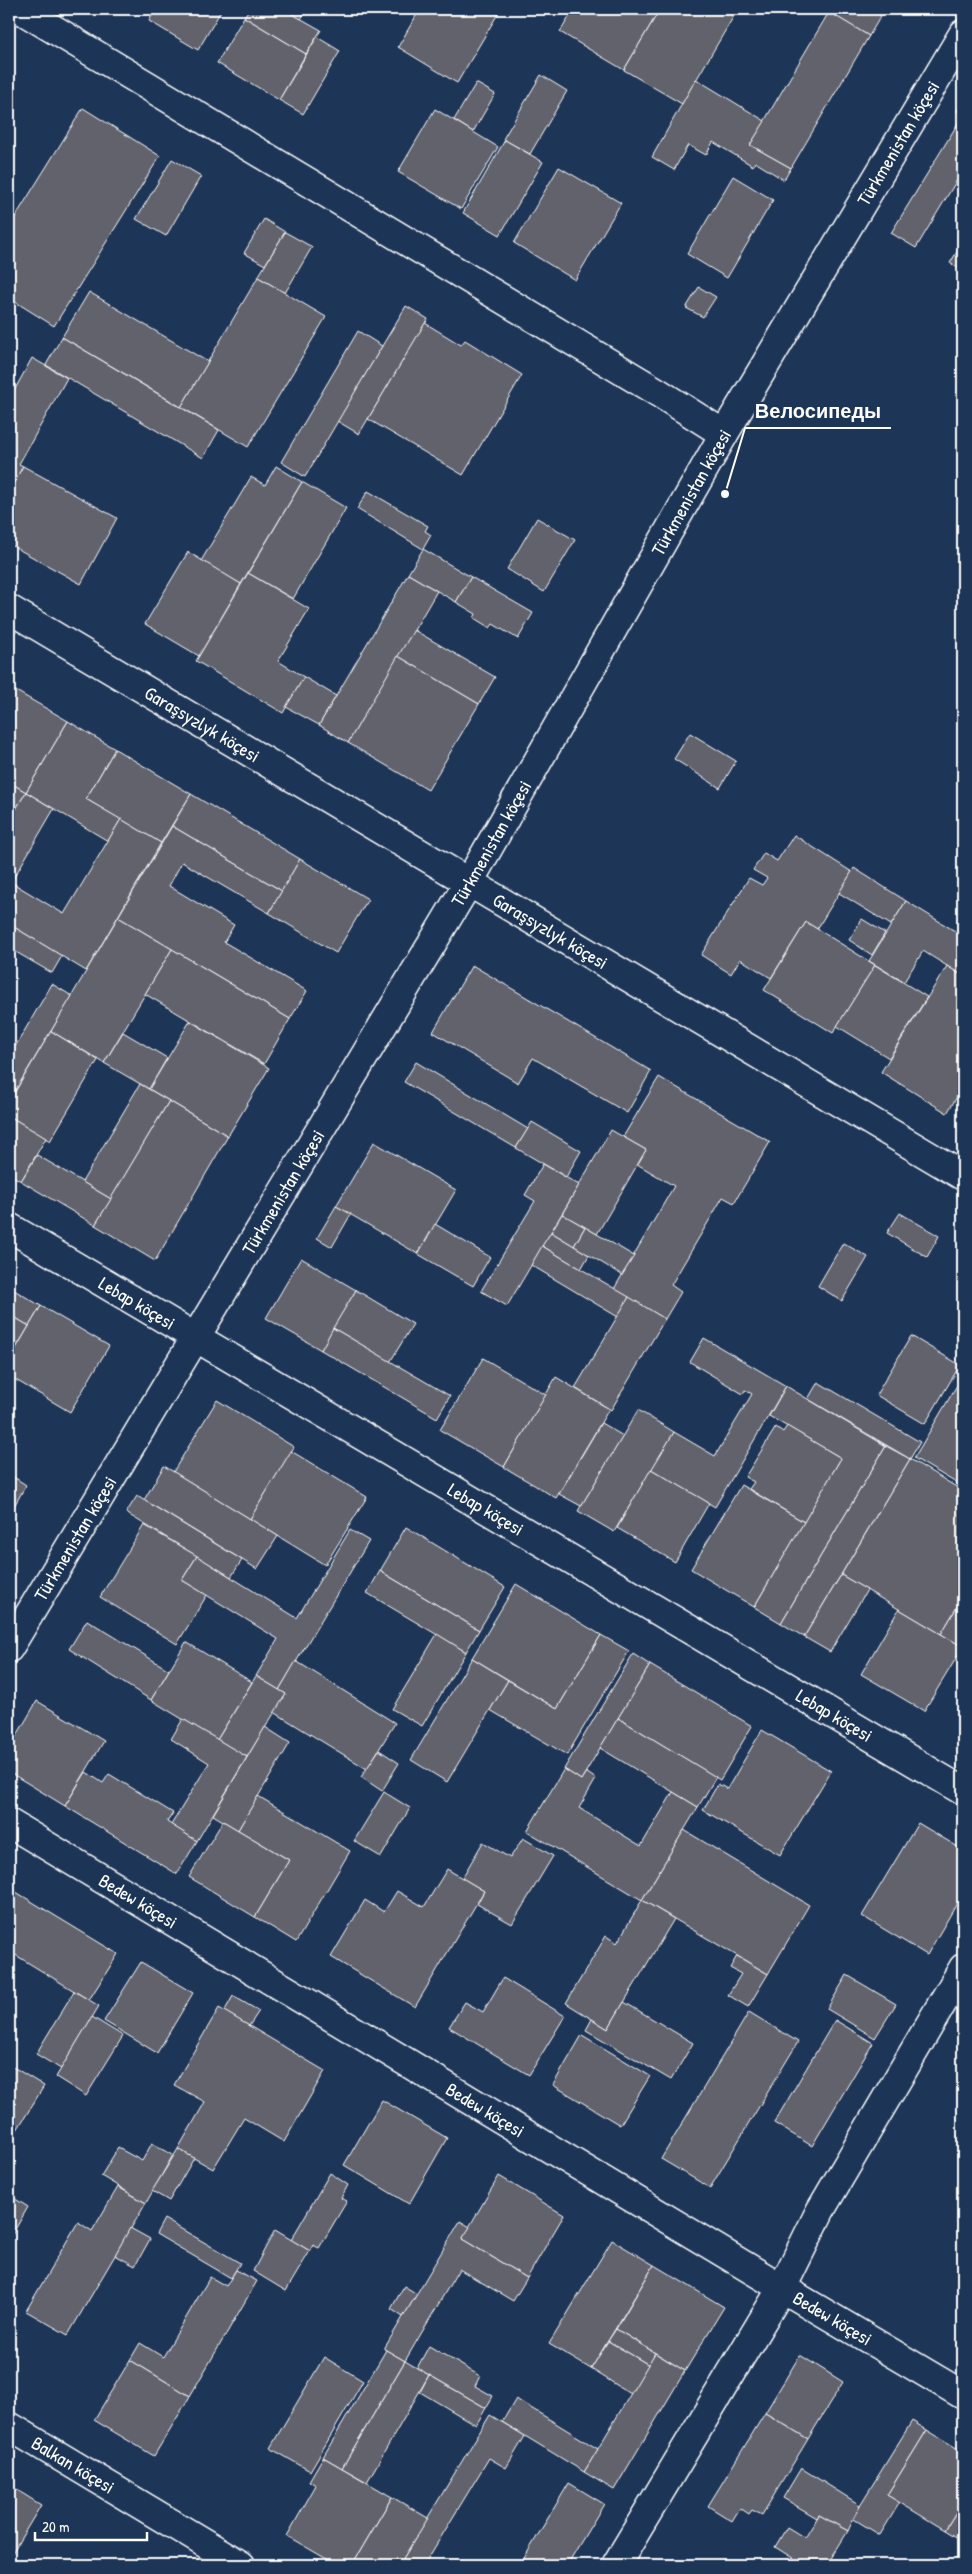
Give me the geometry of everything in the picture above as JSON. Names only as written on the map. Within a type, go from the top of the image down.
[{"type":"street","points":[[20,9],[660,393],[724,434]]},
{"type":"street","name":"Türkmenistan köçesi","points":[[9,1648],[469,882],[724,434],[963,34]]},
{"type":"street","name":"Garaşsyzlyk köçesi","points":[[9,609],[963,1176]]},
{"type":"street","name":"Lebap köçesi","points":[[9,1227],[963,1791]]},
{"type":"street","name":"Bedew köçesi","points":[[9,1823],[963,2395]]},
{"type":"street","points":[[616,2565],[782,2288],[820,2211],[963,1968]]},
{"type":"street","name":"Balkan köçesi","points":[[9,2426],[241,2565]]},
{"type":"building","points":[[156,9],[222,9],[198,50],[149,21]]},
{"type":"building","points":[[249,9],[284,9],[321,30],[306,54],[244,17]]},
{"type":"building","points":[[284,9],[307,9],[301,19]]},
{"type":"building","points":[[420,9],[493,9],[499,12],[457,83],[398,47]]},
{"type":"building","points":[[574,9],[660,9],[624,70],[560,32]]},
{"type":"building","points":[[660,9],[738,9],[682,104],[624,70]]},
{"type":"building","points":[[823,9],[885,9],[869,36]]},
{"type":"building","points":[[829,12],[869,36],[791,168],[750,145]]},
{"type":"building","points":[[244,17],[306,54],[279,100],[217,63]]},
{"type":"building","points":[[317,37],[340,51],[303,114],[279,100]]},
{"type":"building","points":[[541,75],[567,91],[530,154],[503,139]]},
{"type":"building","points":[[696,79],[765,121],[750,145],[791,168],[784,180],[755,162],[753,166],[713,142],[706,155],[688,145],[674,170],[652,157]]},
{"type":"building","points":[[476,83],[495,94],[473,132],[454,120]]},
{"type":"building","points":[[963,102],[963,115],[957,111]]},
{"type":"building","points":[[83,108],[160,156],[54,326],[9,298],[9,227]]},
{"type":"building","points":[[435,109],[498,147],[461,209],[398,172]]},
{"type":"building","points":[[963,115],[963,170],[916,248],[891,233]]},
{"type":"building","points":[[505,140],[543,162],[500,235],[463,213]]},
{"type":"building","points":[[172,159],[201,176],[166,236],[136,219]]},
{"type":"building","points":[[559,167],[621,203],[575,280],[514,243]]},
{"type":"building","points":[[733,176],[773,200],[727,278],[687,254]]},
{"type":"building","points":[[264,219],[285,232],[265,265],[244,253]]},
{"type":"building","points":[[285,232],[312,247],[285,293],[258,277]]},
{"type":"building","points":[[963,242],[963,271],[950,263]]},
{"type":"building","points":[[258,277],[326,317],[248,447],[181,407]]},
{"type":"building","points":[[699,287],[716,297],[703,317],[686,308]]},
{"type":"building","points":[[89,292],[208,362],[181,407],[62,337]]},
{"type":"building","points":[[406,306],[428,319],[359,434],[337,421]]},
{"type":"building","points":[[425,323],[461,345],[465,340],[522,375],[463,475],[368,419]]},
{"type":"building","points":[[358,331],[382,346],[305,477],[281,462]]},
{"type":"building","points":[[62,337],[219,430],[203,458],[46,365]]},
{"type":"building","points":[[32,358],[67,378],[19,464],[23,466],[9,492],[9,400]]},
{"type":"building","points":[[23,466],[117,518],[81,584],[9,544],[9,492]]},
{"type":"building","points":[[276,466],[302,482],[241,584],[201,561],[251,477],[265,485]]},
{"type":"building","points":[[302,482],[346,508],[293,599],[248,573]]},
{"type":"building","points":[[368,491],[428,526],[425,531],[431,535],[423,549],[357,509]]},
{"type":"building","points":[[537,518],[575,540],[544,592],[507,569]]},
{"type":"building","points":[[423,549],[471,577],[456,602],[408,574]]},
{"type":"building","points":[[188,552],[241,584],[199,656],[145,624]]},
{"type":"building","points":[[248,573],[309,609],[278,661],[304,677],[283,713],[196,661]]},
{"type":"building","points":[[408,574],[437,591],[348,743],[319,725]]},
{"type":"building","points":[[471,577],[533,613],[518,639],[493,624],[490,628],[474,618],[476,614],[456,602]]},
{"type":"building","points":[[414,630],[495,677],[479,704],[398,656]]},
{"type":"building","points":[[398,656],[479,704],[428,790],[348,743]]},
{"type":"building","points":[[304,677],[336,696],[319,725],[286,707]]},
{"type":"building","points":[[9,687],[68,721],[26,792],[9,782]]},
{"type":"building","points":[[68,721],[115,749],[86,799],[121,819],[108,841],[26,792]]},
{"type":"building","points":[[690,733],[736,761],[720,788],[674,759]]},
{"type":"building","points":[[115,749],[191,794],[161,843],[86,799]]},
{"type":"building","points":[[9,782],[26,792],[9,821]]},
{"type":"building","points":[[26,792],[54,809],[9,886],[9,821]]},
{"type":"building","points":[[191,794],[300,859],[282,891],[172,826]]},
{"type":"building","points":[[121,819],[161,843],[86,971],[9,924],[9,886],[11,882],[64,914]]},
{"type":"building","points":[[172,826],[282,891],[269,913],[182,862],[169,886],[234,925],[224,942],[307,991],[290,1019],[118,917]]},
{"type":"building","points":[[794,835],[852,872],[817,929],[806,922],[771,978],[740,959],[731,974],[701,955],[749,878],[762,885],[767,878],[753,870],[764,853],[777,861]]},
{"type":"building","points":[[300,859],[368,899],[336,953],[269,913]]},
{"type":"building","points":[[854,868],[906,901],[891,925],[839,893]]},
{"type":"building","points":[[906,901],[963,936],[963,976],[923,951],[904,982],[869,961]]},
{"type":"building","points":[[118,917],[172,949],[104,1063],[51,1031]]},
{"type":"building","points":[[862,919],[885,933],[872,955],[849,940]]},
{"type":"building","points":[[806,922],[875,965],[833,1033],[764,990]]},
{"type":"building","points":[[9,924],[62,956],[52,973],[9,948]]},
{"type":"building","points":[[172,949],[290,1019],[264,1064],[145,994]]},
{"type":"building","points":[[472,965],[651,1071],[627,1113],[533,1058],[518,1083],[433,1032]]},
{"type":"building","points":[[875,965],[927,997],[889,1058],[837,1026]]},
{"type":"building","points":[[947,966],[963,976],[963,1087],[947,1113],[881,1072]]},
{"type":"building","points":[[52,984],[72,996],[15,1091],[9,1088],[9,1057]]},
{"type":"building","points":[[190,1021],[269,1068],[228,1136],[149,1089]]},
{"type":"building","points":[[51,1031],[98,1060],[50,1141],[9,1116],[9,1102]]},
{"type":"building","points":[[123,1032],[167,1058],[149,1089],[104,1063]]},
{"type":"building","points":[[416,1062],[528,1129],[516,1148],[404,1082]]},
{"type":"building","points":[[659,1077],[770,1142],[734,1203],[723,1197],[671,1285],[681,1292],[665,1319],[614,1289],[674,1186],[637,1164],[646,1150],[623,1137]]},
{"type":"building","points":[[140,1084],[169,1101],[111,1199],[82,1182]]},
{"type":"building","points":[[169,1101],[228,1136],[155,1261],[95,1225]]},
{"type":"building","points":[[9,1116],[46,1138],[21,1181],[9,1174]]},
{"type":"building","points":[[532,1122],[581,1151],[566,1177],[516,1148]]},
{"type":"building","points":[[611,1130],[646,1150],[597,1234],[562,1214]]},
{"type":"building","points":[[374,1142],[456,1190],[418,1254],[336,1206]]},
{"type":"building","points":[[37,1155],[111,1199],[95,1225],[21,1181]]},
{"type":"building","points":[[543,1164],[579,1185],[507,1306],[481,1291],[535,1201],[525,1195]]},
{"type":"building","points":[[336,1206],[351,1214],[332,1247],[317,1238]]},
{"type":"building","points":[[900,1213],[939,1236],[927,1257],[887,1233]]},
{"type":"building","points":[[562,1214],[585,1227],[574,1246],[551,1232]]},
{"type":"building","points":[[435,1224],[490,1257],[473,1286],[418,1254]]},
{"type":"building","points":[[585,1227],[634,1256],[622,1275],[574,1246]]},
{"type":"building","points":[[551,1232],[589,1255],[581,1269],[542,1246]]},
{"type":"building","points":[[843,1243],[868,1257],[842,1301],[818,1286]]},
{"type":"building","points":[[542,1246],[629,1297],[618,1317],[531,1265]]},
{"type":"building","points":[[301,1258],[356,1290],[321,1350],[266,1318]]},
{"type":"building","points":[[9,1287],[41,1306],[29,1326],[9,1314]]},
{"type":"building","points":[[356,1290],[413,1324],[390,1362],[333,1328]]},
{"type":"building","points":[[629,1297],[665,1319],[611,1410],[575,1388]]},
{"type":"building","points":[[41,1306],[109,1346],[70,1412],[9,1376],[9,1360]]},
{"type":"building","points":[[9,1314],[29,1326],[9,1360]]},
{"type":"building","points":[[333,1328],[450,1396],[437,1418],[321,1350]]},
{"type":"building","points":[[911,1336],[960,1365],[925,1424],[876,1395]]},
{"type":"building","points":[[704,1338],[786,1386],[715,1507],[651,1469],[674,1432],[715,1456],[752,1394],[745,1390],[743,1394],[690,1362]]},
{"type":"building","points":[[483,1358],[546,1395],[504,1467],[440,1430]]},
{"type":"building","points":[[963,1375],[963,1487],[914,1458]]},
{"type":"building","points":[[556,1377],[609,1409],[556,1498],[504,1467]]},
{"type":"building","points":[[818,1382],[920,1442],[910,1459],[808,1399]]},
{"type":"building","points":[[786,1386],[886,1446],[781,1623],[754,1607],[841,1458],[769,1416]]},
{"type":"building","points":[[217,1400],[294,1447],[250,1519],[173,1472]]},
{"type":"building","points":[[638,1410],[674,1432],[614,1532],[578,1511]]},
{"type":"building","points":[[601,1423],[623,1436],[581,1506],[559,1494]]},
{"type":"building","points":[[787,1426],[841,1458],[804,1522],[749,1489],[754,1482],[745,1477],[776,1427],[783,1432]]},
{"type":"building","points":[[886,1446],[910,1459],[804,1637],[781,1623]]},
{"type":"building","points":[[291,1451],[367,1497],[325,1565],[250,1519]]},
{"type":"building","points":[[910,1459],[963,1491],[963,1597],[941,1634],[841,1575]]},
{"type":"building","points":[[164,1466],[278,1536],[257,1569],[144,1500]]},
{"type":"building","points":[[651,1469],[709,1503],[675,1562],[617,1528]]},
{"type":"building","points":[[9,1474],[26,1485],[9,1515]]},
{"type":"building","points":[[741,1485],[804,1522],[754,1607],[691,1569]]},
{"type":"building","points":[[137,1496],[242,1560],[231,1577],[126,1513]]},
{"type":"building","points":[[144,1525],[197,1556],[182,1580],[207,1595],[177,1644],[100,1597]]},
{"type":"building","points":[[406,1527],[505,1587],[479,1630],[380,1571]]},
{"type":"building","points":[[350,1530],[369,1541],[279,1690],[256,1676],[278,1639],[182,1580],[197,1556],[297,1618]]},
{"type":"building","points":[[380,1571],[479,1630],[466,1652],[367,1593]]},
{"type":"building","points":[[841,1575],[867,1590],[830,1652],[804,1637]]},
{"type":"building","points":[[516,1584],[601,1635],[557,1709],[472,1658]]},
{"type":"building","points":[[963,1597],[963,1647],[941,1634]]},
{"type":"building","points":[[899,1609],[963,1647],[924,1711],[861,1674]]},
{"type":"building","points":[[87,1620],[169,1670],[151,1700],[69,1649]]},
{"type":"building","points":[[437,1634],[466,1652],[422,1726],[392,1709]]},
{"type":"building","points":[[601,1635],[629,1651],[567,1755],[490,1710],[508,1680],[557,1709]]},
{"type":"building","points":[[186,1642],[252,1682],[217,1740],[151,1700]]},
{"type":"building","points":[[633,1654],[650,1665],[581,1780],[564,1769]]},
{"type":"building","points":[[472,1658],[508,1680],[447,1782],[411,1760]]},
{"type":"building","points":[[296,1661],[395,1723],[367,1769],[274,1712],[286,1694],[279,1690]]},
{"type":"building","points":[[650,1665],[752,1726],[720,1780],[618,1718]]},
{"type":"building","points":[[256,1676],[286,1694],[247,1757],[217,1740]]},
{"type":"building","points":[[37,1701],[104,1741],[65,1806],[9,1772],[9,1749]]},
{"type":"building","points":[[618,1718],[716,1777],[698,1807],[600,1748]]},
{"type":"building","points":[[183,1719],[247,1757],[197,1841],[171,1825],[209,1763],[171,1739]]},
{"type":"building","points":[[265,1727],[290,1743],[238,1830],[213,1815]]},
{"type":"building","points":[[762,1730],[831,1771],[780,1855],[703,1810],[718,1784],[727,1789]]},
{"type":"building","points":[[379,1750],[399,1763],[382,1791],[361,1777]]},
{"type":"building","points":[[564,1769],[581,1780],[586,1772],[596,1779],[579,1808],[641,1846],[673,1792],[698,1807],[642,1900],[527,1831]]},
{"type":"building","points":[[86,1772],[103,1783],[109,1774],[173,1813],[167,1822],[197,1841],[177,1874],[65,1806]]},
{"type":"building","points":[[384,1792],[410,1808],[381,1857],[354,1841]]},
{"type":"building","points":[[258,1796],[350,1851],[296,1942],[255,1917],[289,1860],[238,1830]]},
{"type":"building","points":[[223,1821],[289,1860],[255,1917],[189,1877]]},
{"type":"building","points":[[918,1823],[963,1850],[963,1893],[927,1955],[862,1916]]},
{"type":"building","points":[[684,1830],[809,1905],[768,1974],[642,1900]]},
{"type":"building","points":[[523,1838],[553,1856],[512,1924],[477,1904],[484,1891],[462,1878],[483,1842],[510,1858]]},
{"type":"building","points":[[447,1869],[484,1891],[415,2007],[331,1957],[365,1900],[384,1912],[397,1891],[424,1907]]},
{"type":"building","points":[[9,1887],[16,1892],[9,1905]]},
{"type":"building","points":[[16,1892],[118,1954],[89,2000],[9,1951],[9,1905]]},
{"type":"building","points":[[642,1900],[674,1919],[608,2029],[566,2003],[606,1936],[617,1943]]},
{"type":"building","points":[[737,1956],[768,1974],[748,2007],[728,1995],[741,1974],[730,1968]]},
{"type":"building","points":[[141,1962],[193,1993],[157,2053],[104,2021]]},
{"type":"building","points":[[847,1975],[896,2004],[875,2038],[827,2009]]},
{"type":"building","points":[[503,1978],[565,2016],[529,2075],[449,2027],[465,2002],[483,2012]]},
{"type":"building","points":[[74,1991],[99,2006],[61,2069],[36,2054]]},
{"type":"building","points":[[233,1996],[259,2011],[249,2026],[224,2012]]},
{"type":"building","points":[[624,2002],[693,2043],[671,2080],[586,2030],[592,2019],[608,2029]]},
{"type":"building","points":[[219,2008],[325,2071],[284,2142],[244,2118],[213,2169],[178,2149],[205,2102],[174,2085]]},
{"type":"building","points":[[749,2012],[798,2042],[710,2188],[661,2159]]},
{"type":"building","points":[[92,2017],[123,2036],[86,2096],[56,2077]]},
{"type":"building","points":[[835,2020],[873,2043],[812,2146],[774,2123]]},
{"type":"building","points":[[582,2035],[650,2076],[620,2125],[553,2085]]},
{"type":"building","points":[[10,2065],[44,2086],[9,2143],[9,2067]]},
{"type":"building","points":[[382,2100],[447,2138],[409,2204],[344,2165]]},
{"type":"building","points":[[152,2143],[173,2155],[146,2203],[101,2176],[118,2148],[142,2161]]},
{"type":"building","points":[[178,2149],[194,2158],[169,2201],[152,2191]]},
{"type":"building","points":[[330,2173],[348,2185],[341,2198],[347,2201],[319,2248],[313,2245],[310,2251],[291,2240]]},
{"type":"building","points":[[499,2176],[564,2215],[527,2278],[462,2239]]},
{"type":"building","points":[[118,2187],[146,2203],[68,2335],[26,2311],[78,2222],[92,2231]]},
{"type":"building","points":[[9,2195],[28,2207],[9,2240]]},
{"type":"building","points":[[164,2219],[240,2263],[231,2278],[156,2234]]},
{"type":"building","points":[[460,2221],[470,2227],[462,2239],[527,2278],[513,2301],[459,2269],[405,2361],[384,2349]]},
{"type":"building","points":[[130,2228],[150,2239],[135,2266],[115,2255]]},
{"type":"building","points":[[275,2230],[310,2251],[286,2291],[253,2271]]},
{"type":"building","points":[[612,2240],[654,2265],[591,2369],[549,2344]]},
{"type":"building","points":[[654,2265],[724,2307],[685,2371],[616,2329]]},
{"type":"building","points":[[236,2270],[257,2281],[190,2396],[130,2360],[140,2343],[163,2357],[210,2277],[226,2286]]},
{"type":"building","points":[[404,2286],[417,2294],[403,2317],[391,2309]]},
{"type":"building","points":[[616,2329],[655,2353],[649,2365],[608,2341]]},
{"type":"building","points":[[608,2341],[649,2365],[631,2394],[591,2369]]},
{"type":"building","points":[[429,2346],[480,2376],[475,2386],[493,2396],[486,2408],[417,2368]]},
{"type":"building","points":[[386,2350],[405,2361],[342,2468],[323,2457]]},
{"type":"building","points":[[655,2353],[685,2371],[614,2490],[584,2472]]},
{"type":"building","points":[[800,2355],[843,2382],[808,2439],[765,2413]]},
{"type":"building","points":[[324,2357],[363,2381],[310,2471],[270,2448]]},
{"type":"building","points":[[130,2360],[190,2396],[154,2456],[94,2420]]},
{"type":"building","points":[[405,2361],[429,2375],[367,2482],[342,2468]]},
{"type":"building","points":[[429,2375],[486,2408],[476,2425],[420,2392]]},
{"type":"building","points":[[516,2399],[598,2449],[584,2472],[502,2422]]},
{"type":"building","points":[[765,2413],[808,2439],[762,2515],[752,2510],[749,2514],[740,2508],[732,2521],[708,2506]]},
{"type":"building","points":[[490,2415],[525,2436],[506,2468],[489,2458],[424,2565],[399,2565]]},
{"type":"building","points":[[912,2421],[927,2430],[887,2495],[900,2502],[880,2535],[852,2518]]},
{"type":"building","points":[[927,2430],[963,2452],[963,2501],[945,2530],[887,2495]]},
{"type":"building","points":[[323,2457],[392,2497],[352,2565],[337,2565],[287,2536],[316,2485],[309,2481]]},
{"type":"building","points":[[801,2468],[860,2505],[848,2531],[819,2515],[817,2518],[783,2498]]},
{"type":"building","points":[[569,2483],[604,2504],[567,2565],[520,2565]]},
{"type":"building","points":[[9,2485],[41,2505],[9,2558]]},
{"type":"building","points":[[392,2497],[428,2518],[399,2565],[352,2565]]},
{"type":"building","points":[[963,2501],[963,2541],[945,2530]]},
{"type":"building","points":[[819,2515],[848,2531],[827,2565],[804,2565],[775,2547],[787,2527],[805,2538]]},
{"type":"place","name":"Велосипеды","points":[[725,494]]}]
